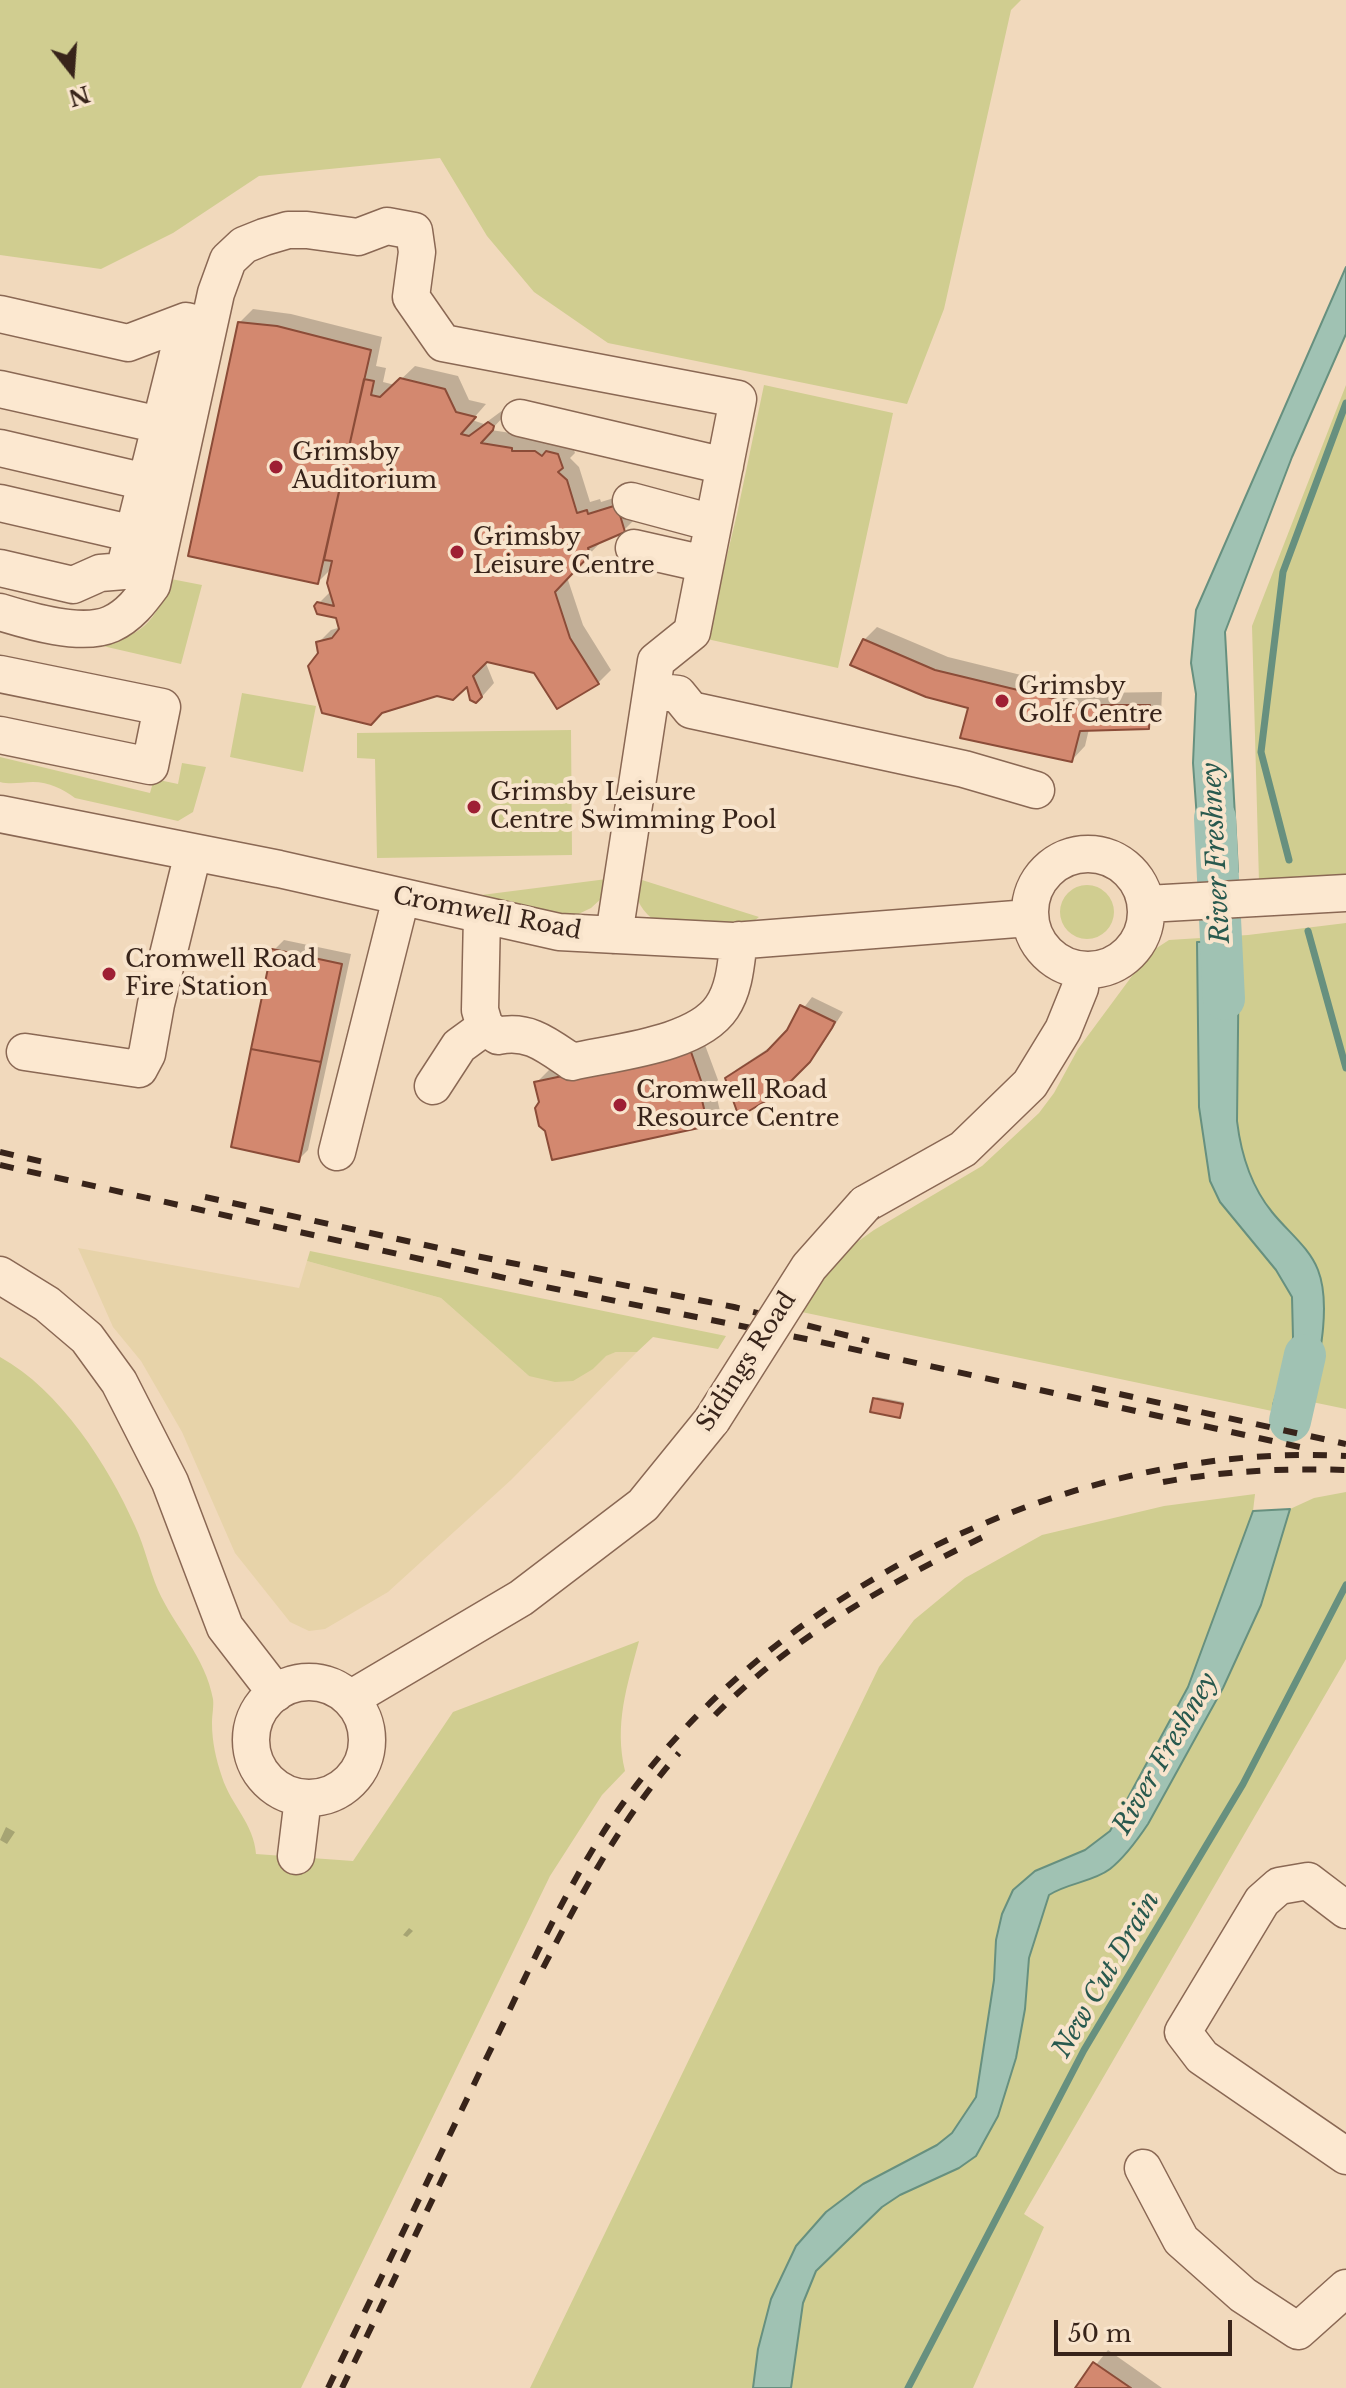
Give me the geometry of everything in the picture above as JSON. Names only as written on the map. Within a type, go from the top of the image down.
[{"type":"street","points":[[0,568],[73,585],[100,573],[124,571],[160,425],[198,324],[216,293],[228,260],[244,245],[288,230],[358,237],[387,226],[414,231],[417,252],[411,297],[443,343],[738,399],[692,632],[656,661],[614,935]]},
{"type":"street","points":[[0,314],[128,343],[198,324]]},
{"type":"street","points":[[0,612],[89,629],[112,624],[135,607],[152,585],[198,324]]},
{"type":"street","points":[[0,389],[160,425]]},
{"type":"street","points":[[520,418],[725,466]]},
{"type":"street","points":[[0,448],[146,482]]},
{"type":"street","points":[[631,501],[713,523]]},
{"type":"street","points":[[0,503],[134,534]]},
{"type":"street","points":[[634,548],[705,564]]},
{"type":"street","points":[[56,686],[72,627]]},
{"type":"street","points":[[0,674],[162,707],[150,766],[0,735]]},
{"type":"street","points":[[652,691],[678,694],[691,710],[964,769],[1036,790]]},
{"type":"street","name":"Cromwell Road","points":[[0,814],[279,869],[559,932],[739,940],[1029,918]]},
{"type":"street","points":[[25,1052],[139,1069],[147,1054],[193,853]]},
{"type":"street","points":[[1091,853],[1111,858],[1128,869],[1140,884],[1147,904],[1146,925],[1137,945],[1122,960],[1103,969],[1082,970],[1063,965],[1046,954],[1035,937],[1029,918],[1031,898],[1039,879],[1053,865],[1071,856],[1091,853]]},
{"type":"street","points":[[1147,904],[1346,893]]},
{"type":"street","points":[[337,1152],[401,898]]},
{"type":"street","points":[[482,915],[480,1010],[485,1027],[498,1036],[515,1032],[544,1043],[572,1062],[680,1038],[705,1026],[722,1008],[729,993],[739,940]]},
{"type":"street","name":"Sidings Road","points":[[350,1699],[521,1598],[643,1505],[712,1420],[809,1267],[865,1204],[963,1149],[1030,1084],[1063,1030],[1080,988],[1082,970]]},
{"type":"street","points":[[433,1086],[459,1046],[485,1027]]},
{"type":"street","points":[[0,1275],[47,1304],[87,1338],[119,1382],[170,1482],[225,1627],[276,1693]]},
{"type":"street","points":[[314,1682],[333,1687],[350,1699],[362,1715],[367,1734],[366,1754],[354,1778],[338,1791],[323,1797],[303,1798],[284,1793],[263,1775],[251,1745],[253,1725],[262,1707],[276,1693],[294,1684],[314,1682]]},
{"type":"street","points":[[296,1856],[303,1798]]},
{"type":"street","points":[[1346,1910],[1308,1881],[1279,1886],[1262,1901],[1183,2032],[1202,2057],[1346,2156]]},
{"type":"street","points":[[1143,2168],[1181,2240],[1243,2295],[1298,2331],[1346,2288]]},
{"type":"shaded area","points":[[0,0],[1021,0],[1011,10],[944,309],[907,404],[608,343],[534,292],[487,236],[440,158],[259,176],[173,233],[101,269],[0,255]]},
{"type":"shaded area","points":[[764,385],[893,413],[838,668],[707,639]]},
{"type":"shaded area","points":[[1346,385],[1346,875],[1259,882],[1252,626]]},
{"type":"shaded area","points":[[171,579],[202,585],[181,664],[94,644],[124,638],[144,626],[159,607]]},
{"type":"shaded area","points":[[242,693],[316,706],[303,772],[230,757]]},
{"type":"shaded area","name":"Grimsby Leisure Centre Swimming Pool","points":[[571,730],[572,855],[377,858],[375,759],[357,758],[357,733]]},
{"type":"shaded area","points":[[0,757],[150,793],[154,779],[178,784],[182,763],[206,767],[193,812],[178,821],[75,798],[45,783],[0,782]]},
{"type":"shaded area","points":[[607,879],[603,897],[591,908],[568,919],[450,899]]},
{"type":"shaded area","points":[[642,880],[759,917],[750,924],[657,922],[638,901],[634,883]]},
{"type":"shaded area","points":[[1087,885],[1106,893],[1114,912],[1106,931],[1087,939],[1068,931],[1060,912],[1068,893]]},
{"type":"shaded area","points":[[1346,923],[1346,1409],[1312,1402],[1308,1417],[1272,1411],[797,1311],[836,1257],[874,1230],[982,1166],[1039,1113],[1054,1093],[1078,1049],[1149,953],[1169,940],[1248,935]]},
{"type":"shaded area","points":[[78,1248],[299,1288],[307,1261],[441,1298],[529,1376],[593,1369],[605,1356],[616,1352],[637,1352],[511,1480],[388,1592],[325,1629],[309,1631],[290,1622],[235,1553],[182,1432],[141,1361],[113,1327]]},
{"type":"shaded area","points":[[310,1251],[726,1336],[718,1349],[653,1337],[637,1352],[616,1352],[573,1381],[555,1382],[529,1376],[441,1298],[307,1261]]},
{"type":"shaded area","points":[[0,1357],[22,1371],[62,1409],[96,1454],[124,1503],[158,1590],[204,1670],[213,1702],[213,1737],[218,1764],[226,1787],[251,1833],[256,1854],[353,1861],[453,1712],[639,1641],[621,1721],[625,1771],[602,1795],[550,1876],[301,2388],[0,2388]]},
{"type":"shaded area","points":[[1346,1492],[1346,1659],[1024,2214],[1044,2227],[973,2388],[791,2388],[803,2303],[816,2271],[882,2207],[900,2195],[959,2168],[975,2156],[998,2116],[1016,2058],[1025,2009],[1029,1958],[1049,1895],[1109,1870],[1137,1841],[1223,1688],[1261,1605],[1290,1509],[1314,1498]]},
{"type":"shaded area","points":[[1255,1494],[1253,1511],[1188,1687],[1110,1831],[1085,1850],[1035,1872],[1013,1890],[1002,1914],[996,1940],[994,1980],[976,2097],[952,2133],[937,2145],[863,2184],[826,2212],[796,2246],[771,2299],[758,2349],[753,2388],[530,2388],[879,1667],[914,1620],[965,1578],[1042,1535],[1164,1506]]},
{"type":"water","points":[[1346,267],[1346,334],[1292,457],[1225,632],[1238,872],[1201,876],[1193,763],[1196,694],[1191,663],[1196,610]]},
{"type":"water","points":[[1239,941],[1237,1121],[1241,1145],[1258,1191],[1309,1254],[1322,1285],[1324,1321],[1309,1412],[1273,1405],[1293,1338],[1292,1297],[1276,1270],[1220,1202],[1210,1181],[1199,1107],[1197,942]]},
{"type":"water","points":[[1290,1509],[1261,1605],[1223,1688],[1148,1824],[1136,1842],[1110,1869],[1049,1895],[1029,1958],[1025,2009],[1016,2058],[998,2116],[976,2156],[959,2168],[900,2195],[882,2207],[816,2271],[803,2303],[791,2388],[753,2388],[758,2349],[771,2299],[796,2246],[826,2212],[863,2184],[937,2145],[952,2133],[976,2097],[994,1980],[996,1940],[1002,1914],[1013,1890],[1035,1871],[1085,1850],[1110,1831],[1188,1687],[1253,1511]]},
{"type":"building","name":"Grimsby Auditorium","points":[[238,322],[277,326],[371,350],[318,584],[188,556]]},
{"type":"building","name":"Grimsby Leisure Centre","points":[[400,378],[445,389],[456,412],[476,417],[461,434],[469,436],[488,422],[494,426],[493,430],[481,443],[512,448],[512,451],[535,451],[542,456],[546,451],[558,454],[563,468],[558,472],[567,480],[577,513],[587,510],[588,514],[617,505],[625,532],[588,548],[590,555],[555,592],[570,638],[599,684],[557,709],[534,673],[487,662],[473,676],[482,697],[476,703],[470,700],[467,687],[453,700],[437,696],[382,713],[371,725],[322,713],[308,666],[318,653],[316,642],[332,638],[339,629],[336,618],[317,614],[314,606],[317,602],[334,606],[327,583],[332,561],[324,560],[364,379],[374,381],[371,395],[380,397]]},
{"type":"building","name":"Grimsby Golf Centre","points":[[863,639],[935,670],[1080,705],[1150,705],[1149,729],[1080,731],[1072,762],[960,738],[968,708],[926,697],[850,665]]},
{"type":"building","points":[[272,949],[342,964],[321,1062],[251,1049]]},
{"type":"building","points":[[800,1005],[835,1022],[832,1028],[810,1062],[792,1080],[769,1099],[739,1117],[725,1078],[767,1051],[787,1030]]},
{"type":"building","points":[[251,1049],[321,1062],[299,1162],[231,1147]]},
{"type":"building","name":"Cromwell Road Resource Centre","points":[[690,1049],[706,1095],[702,1100],[708,1126],[552,1160],[545,1131],[539,1126],[535,1108],[539,1102],[534,1082]]},
{"type":"building","points":[[873,1398],[903,1404],[900,1418],[870,1412]]},
{"type":"building","points":[[1093,2362],[1131,2388],[1075,2388]]},
{"type":"waterway","name":"New Cut Drain","points":[[1289,860],[1261,752],[1283,572],[1346,403]]},
{"type":"waterway","name":"River Freshney","points":[[1215,818],[1224,999]]},
{"type":"waterway","name":"New Cut Drain","points":[[1308,931],[1346,1068]]},
{"type":"waterway","name":"River Freshney","points":[[1290,1421],[1305,1355]]},
{"type":"waterway","name":"New Cut Drain","points":[[908,2388],[1084,2050],[1243,1784],[1346,1585]]},
{"type":"railway","points":[[0,1152],[48,1163]]},
{"type":"railway","points":[[0,1165],[541,1286],[816,1341],[1309,1449]]},
{"type":"railway","points":[[205,1197],[471,1255],[734,1307],[869,1341]]},
{"type":"railway","points":[[1092,1388],[1346,1444]]},
{"type":"railway","points":[[328,2388],[531,1966],[594,1847],[612,1819],[677,1737],[753,1664],[840,1600],[934,1546],[1034,1504],[1137,1474],[1242,1458],[1346,1456]]},
{"type":"railway","points":[[1163,1482],[1254,1471],[1346,1470]]},
{"type":"railway","points":[[715,1715],[777,1660],[844,1613],[914,1572],[987,1535]]},
{"type":"railway","points":[[543,1968],[621,1830],[679,1753]]},
{"type":"railway","points":[[342,2388],[448,2167]]},
{"type":"place","name":"Grimsby Auditorium","points":[[276,467]]},
{"type":"place","name":"Grimsby Leisure Centre","points":[[457,552]]},
{"type":"place","name":"Grimsby Golf Centre","points":[[1002,701]]},
{"type":"place","name":"Grimsby Leisure Centre Swimming Pool","points":[[474,807]]},
{"type":"place","name":"Cromwell Road Fire Station","points":[[109,974]]},
{"type":"place","name":"Cromwell Road Resource Centre","points":[[620,1105]]}]
